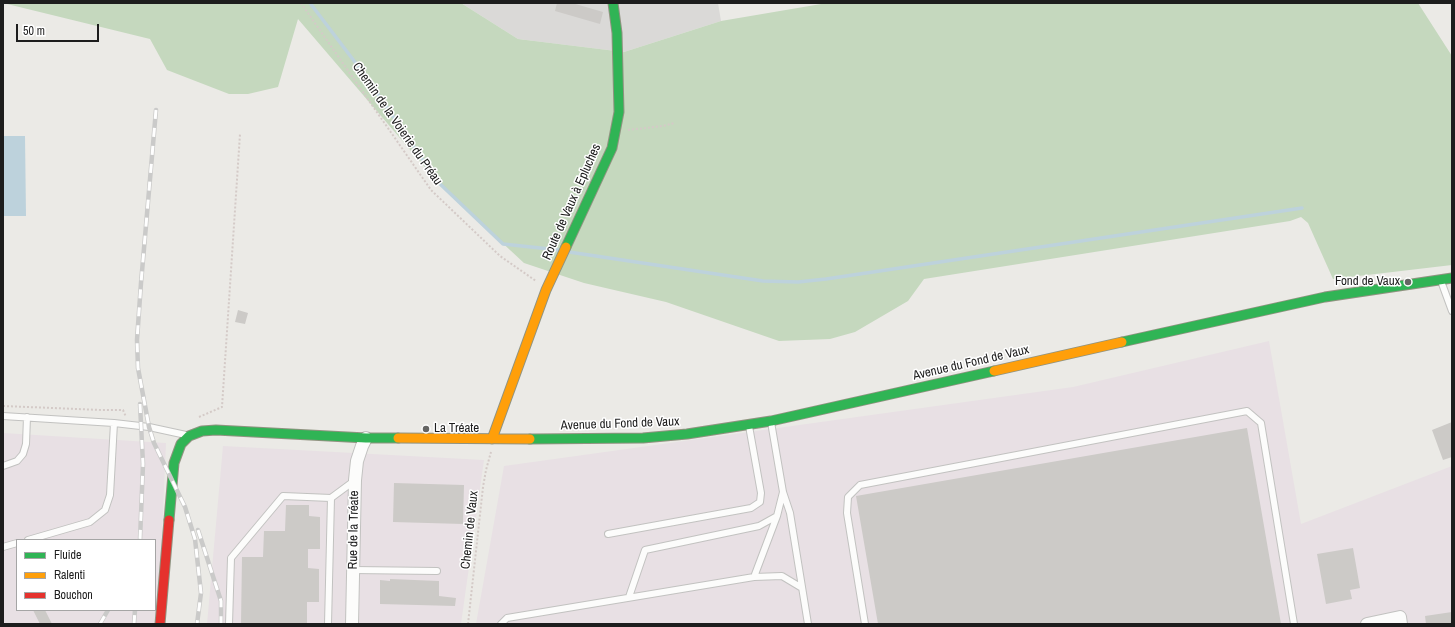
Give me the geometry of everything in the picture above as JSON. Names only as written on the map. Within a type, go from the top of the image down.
[{"type":"street","name":"Route de Vaux à Epluches","points":[[492,439],[546,290],[612,148],[619,112],[617,33],[613,3]]},
{"type":"street","name":"Avenue du Fond de Vaux","points":[[189,436],[202,431],[216,430],[366,438],[643,438],[687,434],[771,421],[1325,297],[1452,278]]},
{"type":"street","points":[[160,624],[174,463],[181,444],[189,436]]},
{"type":"street","name":"Rue de la Tréate","points":[[352,624],[355,480],[357,461],[366,438]]},
{"type":"street","points":[[1367,624],[1400,617],[1401,624]]},
{"type":"lane","points":[[1440,280],[1452,311]]},
{"type":"lane","points":[[865,624],[847,513],[848,497],[860,485],[1246,412],[1261,423],[1294,624]]},
{"type":"lane","points":[[3,416],[114,423],[171,431],[189,436]]},
{"type":"lane","points":[[3,466],[17,461],[23,454],[26,444],[27,417]]},
{"type":"lane","points":[[771,421],[784,492],[790,513],[808,624]]},
{"type":"lane","points":[[31,539],[90,522],[105,510],[110,495],[114,423]]},
{"type":"lane","points":[[608,534],[751,508],[760,502],[761,493],[748,424]]},
{"type":"lane","points":[[229,624],[230,558],[283,496],[331,498],[355,480]]},
{"type":"lane","points":[[754,577],[777,516],[784,492]]},
{"type":"lane","points":[[328,624],[331,498]]},
{"type":"lane","points":[[629,597],[645,550],[759,526],[777,516]]},
{"type":"lane","points":[[3,547],[16,543]]},
{"type":"lane","points":[[353,570],[437,571]]},
{"type":"lane","points":[[501,624],[507,618],[754,577],[782,576],[802,588]]},
{"type":"path","name":"Chemin de la Voierie du Préau","points":[[301,3],[431,190],[500,256],[538,282],[546,290]]},
{"type":"path","points":[[615,131],[663,126],[674,123]]},
{"type":"path","points":[[195,419],[222,408],[240,134]]},
{"type":"path","points":[[3,406],[123,410],[130,425]]},
{"type":"path","name":"Chemin de Vaux","points":[[468,624],[483,487],[486,470],[492,453],[492,439]]},
{"type":"shaded area","points":[[461,3],[718,3],[721,21],[624,52],[518,39]]},
{"type":"shaded area","points":[[1269,341],[1301,524],[1452,466],[1452,624],[476,624],[504,466],[1073,387]]},
{"type":"shaded area","points":[[3,433],[166,443],[158,624],[3,624]]},
{"type":"shaded area","points":[[223,446],[484,460],[461,624],[207,624]]},
{"type":"green space","points":[[3,3],[461,3],[518,39],[624,52],[721,21],[827,3],[1418,3],[1452,56],[1452,265],[1333,279],[1308,223],[1301,217],[1290,221],[924,279],[908,301],[855,332],[830,339],[779,341],[666,302],[584,283],[524,263],[441,186],[298,19],[278,87],[248,94],[229,94],[167,70],[150,39]]},
{"type":"water","points":[[3,136],[25,136],[26,216],[3,216]]},
{"type":"building","points":[[557,3],[572,3],[603,12],[600,24],[555,11]]},
{"type":"building","points":[[238,310],[248,313],[245,324],[235,322]]},
{"type":"building","points":[[1452,422],[1452,457],[1443,460],[1432,430]]},
{"type":"building","points":[[1247,428],[1281,624],[878,624],[856,496]]},
{"type":"building","points":[[394,483],[464,485],[463,524],[393,522]]},
{"type":"building","points":[[286,505],[309,505],[309,516],[320,517],[320,549],[308,549],[308,568],[319,569],[319,602],[307,602],[307,624],[241,624],[242,557],[263,557],[264,531],[285,531]]},
{"type":"building","points":[[1353,548],[1360,588],[1350,590],[1352,599],[1326,604],[1317,554]]},
{"type":"building","points":[[390,579],[439,581],[439,596],[456,598],[455,606],[380,604],[380,580],[390,581]]},
{"type":"building","points":[[34,611],[46,611],[52,624],[40,624]]},
{"type":"building","points":[[1452,612],[1452,624],[1426,624],[1425,616]]},
{"type":"waterway","points":[[310,3],[364,74],[438,182],[503,244],[559,250]]},
{"type":"waterway","points":[[569,252],[763,281],[798,282],[1302,208]]},
{"type":"railway","points":[[156,110],[137,340],[138,368],[149,427],[154,443],[185,507],[195,539],[201,593],[197,624]]},
{"type":"railway","points":[[140,404],[143,464],[140,539]]},
{"type":"railway","points":[[198,530],[221,601],[221,624]]},
{"type":"railway","points":[[100,624],[107,611]]},
{"type":"railway","points":[[134,624],[135,611]]},
{"type":"traffic: fast","points":[[566,247],[612,148],[619,112],[617,33],[613,3]]},
{"type":"traffic: fast","points":[[1122,342],[1325,297],[1452,278]]},
{"type":"traffic: fast","points":[[530,439],[643,438],[687,434],[771,421],[994,371]]},
{"type":"traffic: fast","points":[[169,520],[174,463],[181,444],[189,436],[202,431],[216,430],[366,438],[398,438]]},
{"type":"traffic: slow","points":[[492,439],[546,290],[566,247]]},
{"type":"traffic: slow","points":[[994,371],[1122,342]]},
{"type":"traffic: slow","points":[[398,438],[530,439]]},
{"type":"traffic: jam","points":[[160,624],[169,520]]},
{"type":"place","name":"Fond de Vaux","points":[[1408,282]]},
{"type":"place","name":"La Tréate","points":[[426,429]]}]
